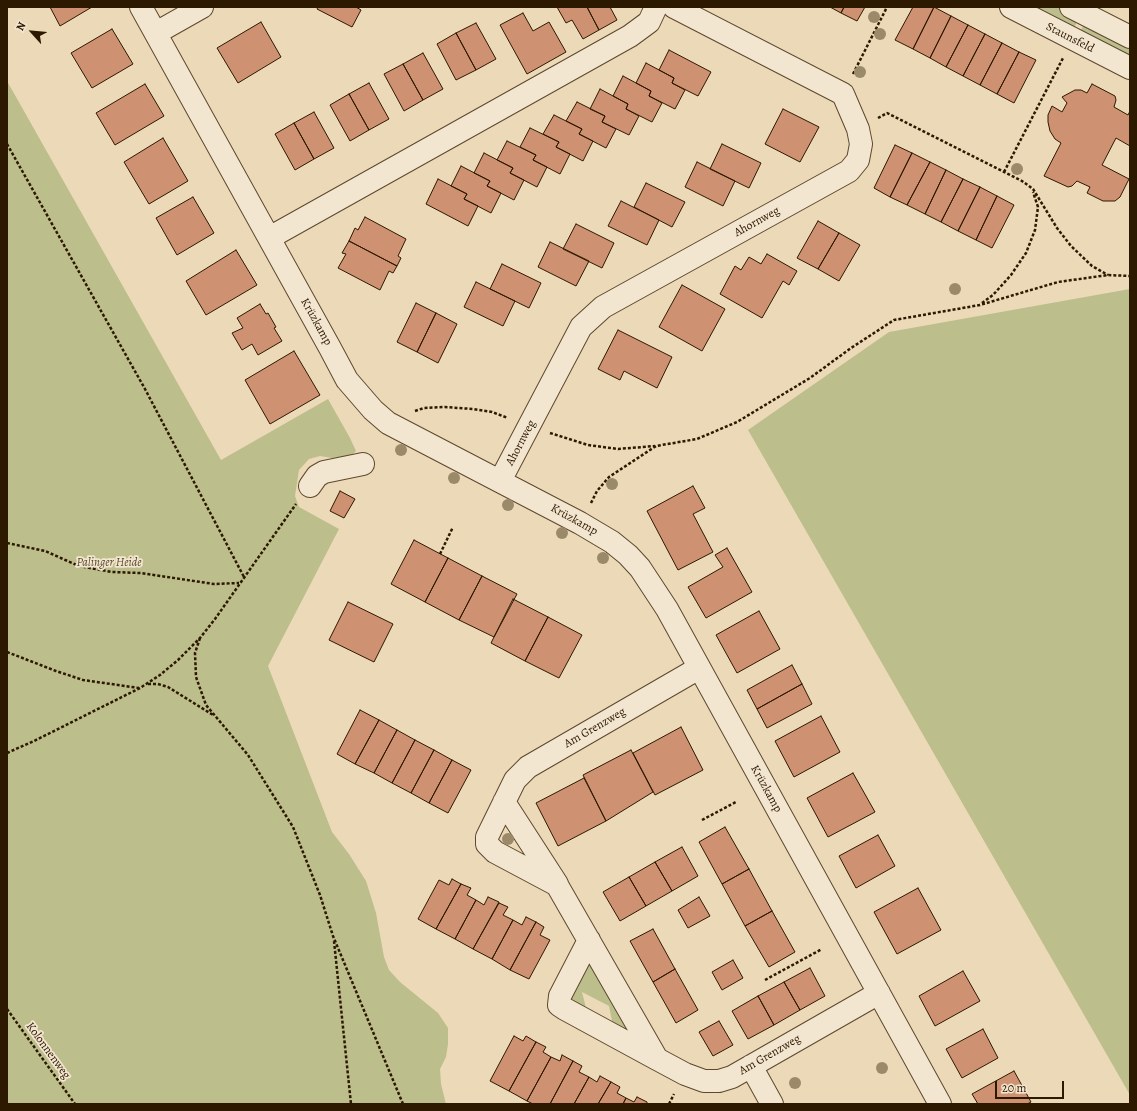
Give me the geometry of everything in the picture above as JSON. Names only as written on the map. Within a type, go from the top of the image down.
[{"type":"street","name":"Krüzkamp","points":[[141,7],[347,380],[373,410],[388,423],[580,522],[612,542],[628,555],[640,568],[667,609],[940,1104]]},
{"type":"street","points":[[156,33],[202,7]]},
{"type":"street","points":[[269,238],[630,36],[648,22],[656,7]]},
{"type":"street","points":[[674,7],[843,94]]},
{"type":"street","name":"Staunsfeld","points":[[1011,7],[1130,68]]},
{"type":"street","points":[[1071,7],[1130,37]]},
{"type":"street","name":"Ahornweg","points":[[500,481],[581,327],[603,307],[849,171],[858,160],[861,144],[858,129],[843,94]]},
{"type":"street","points":[[310,486],[317,476],[324,472],[363,464]]},
{"type":"street","name":"Am Grenzweg","points":[[557,885],[495,852],[487,844],[487,837],[515,780],[528,767],[699,668]]},
{"type":"street","points":[[504,802],[557,885],[657,1059]]},
{"type":"street","name":"Am Grenzweg","points":[[589,940],[560,996],[559,1005],[565,1010],[685,1074],[704,1081],[719,1081],[732,1077],[879,993]]},
{"type":"street","points":[[751,1066],[772,1104]]},
{"type":"path","points":[[843,94],[887,7]]},
{"type":"path","points":[[1004,172],[1065,54]]},
{"type":"path","points":[[858,129],[887,113],[1022,181],[1033,189],[1057,228],[1071,246],[1092,266],[1108,275]]},
{"type":"path","points":[[7,144],[145,389],[244,577]]},
{"type":"path","points":[[980,305],[1011,275],[1026,253],[1035,230],[1038,207],[1033,189]]},
{"type":"path","points":[[546,432],[588,445],[618,449],[656,446],[697,438],[737,422],[810,378],[851,348],[894,320],[980,305],[1058,282],[1108,275],[1130,276]]},
{"type":"path","points":[[412,412],[424,408],[445,407],[492,412],[511,419]]},
{"type":"path","points":[[580,522],[597,491],[609,477],[656,446]]},
{"type":"path","points":[[7,753],[140,688],[178,660],[200,638],[215,619],[284,520],[310,486]]},
{"type":"path","points":[[440,554],[453,527]]},
{"type":"path","points":[[7,543],[45,551],[79,566],[112,572],[141,572],[214,584],[240,583]]},
{"type":"path","points":[[200,638],[195,653],[196,677],[206,705],[248,755],[293,827],[320,895],[333,936],[403,1104]]},
{"type":"path","points":[[7,652],[83,680],[140,688]]},
{"type":"path","points":[[147,684],[158,684],[168,687],[216,718]]},
{"type":"path","points":[[702,820],[736,802]]},
{"type":"path","points":[[333,936],[351,1104]]},
{"type":"path","points":[[765,980],[822,949]]},
{"type":"path","name":"Kolonnenweg","points":[[7,1009],[75,1104]]},
{"type":"green space","points":[[1020,7],[1059,7],[1079,17],[1072,33]]},
{"type":"green space","points":[[1086,20],[1130,43],[1130,63],[1078,36]]},
{"type":"green space","name":"Palinger Heide","points":[[7,81],[221,460],[328,399],[356,451],[351,456],[332,458],[320,456],[309,459],[299,470],[295,496],[299,507],[339,529],[268,666],[332,832],[349,854],[366,881],[376,913],[384,957],[389,970],[400,982],[438,1013],[448,1028],[446,1057],[440,1069],[441,1084],[446,1104],[7,1104]]},
{"type":"green space","points":[[1130,289],[1130,1095],[748,430],[889,332]]},
{"type":"green space","points":[[589,962],[628,1029],[627,1032],[613,1026],[609,1006],[582,992],[587,1012],[570,1003],[569,996]]},
{"type":"building","points":[[50,7],[92,7],[60,26]]},
{"type":"building","points":[[318,7],[356,7],[361,10],[352,27],[317,9]]},
{"type":"building","points":[[557,7],[587,7],[599,30],[583,39],[572,20],[566,23]]},
{"type":"building","points":[[587,7],[610,7],[617,20],[599,30]]},
{"type":"building","points":[[830,7],[844,7],[841,13]]},
{"type":"building","points":[[844,7],[865,7],[857,21],[841,13]]},
{"type":"building","points":[[913,7],[934,7],[913,49],[895,40]]},
{"type":"building","points":[[934,7],[951,16],[930,58],[913,49]]},
{"type":"building","points":[[523,13],[533,31],[549,22],[566,52],[527,74],[500,25]]},
{"type":"building","points":[[951,16],[968,25],[946,67],[930,58]]},
{"type":"building","points":[[261,22],[281,57],[238,83],[217,48]]},
{"type":"building","points":[[476,23],[496,59],[476,70],[456,33]]},
{"type":"building","points":[[968,25],[985,34],[963,76],[946,67]]},
{"type":"building","points":[[112,29],[133,64],[92,88],[71,53]]},
{"type":"building","points":[[456,33],[476,70],[456,80],[437,44]]},
{"type":"building","points":[[985,34],[1002,43],[980,85],[963,76]]},
{"type":"building","points":[[1002,43],[1019,52],[997,94],[980,85]]},
{"type":"building","points":[[669,50],[711,72],[698,96],[672,83],[674,78],[659,70]]},
{"type":"building","points":[[1019,52],[1036,60],[1014,103],[997,94]]},
{"type":"building","points":[[423,53],[443,89],[423,100],[403,64]]},
{"type":"building","points":[[646,63],[674,78],[672,83],[685,90],[675,109],[649,96],[651,91],[636,83]]},
{"type":"building","points":[[403,64],[423,100],[404,111],[384,74]]},
{"type":"building","points":[[623,76],[651,91],[649,96],[662,103],[652,122],[626,109],[628,104],[613,96]]},
{"type":"building","points":[[369,83],[389,119],[369,130],[349,94]]},
{"type":"building","points":[[145,84],[164,116],[115,145],[96,113]]},
{"type":"building","points":[[1092,84],[1115,96],[1116,100],[1114,107],[1128,115],[1130,111],[1130,146],[1116,138],[1102,165],[1129,179],[1120,197],[1115,201],[1103,201],[1087,193],[1090,187],[1077,181],[1072,186],[1068,187],[1044,176],[1061,143],[1055,139],[1050,131],[1048,115],[1052,106],[1062,112],[1067,103],[1062,97],[1075,90],[1081,90],[1087,93]]},
{"type":"building","points":[[600,89],[628,104],[626,109],[639,116],[629,135],[602,122],[605,116],[590,109]]},
{"type":"building","points":[[349,94],[369,130],[350,141],[330,105]]},
{"type":"building","points":[[577,102],[605,116],[602,122],[616,129],[606,148],[579,134],[582,129],[566,121]]},
{"type":"building","points":[[783,109],[819,127],[800,162],[765,144]]},
{"type":"building","points":[[314,112],[334,148],[314,159],[294,123]]},
{"type":"building","points":[[554,115],[582,129],[579,134],[593,141],[583,161],[556,147],[559,142],[543,134]]},
{"type":"building","points":[[294,123],[314,159],[295,170],[275,134]]},
{"type":"building","points":[[530,128],[559,142],[556,147],[570,154],[560,174],[533,160],[536,155],[520,147]]},
{"type":"building","points":[[163,138],[188,181],[149,204],[124,162]]},
{"type":"building","points":[[507,141],[536,155],[533,160],[547,167],[537,187],[510,173],[513,168],[497,160]]},
{"type":"building","points":[[722,144],[761,163],[749,188],[710,169]]},
{"type":"building","points":[[895,145],[912,153],[890,197],[874,188]]},
{"type":"building","points":[[484,153],[513,168],[510,173],[524,180],[514,200],[487,186],[490,181],[474,173]]},
{"type":"building","points":[[912,153],[930,162],[907,205],[890,197]]},
{"type":"building","points":[[697,162],[735,181],[723,206],[685,187]]},
{"type":"building","points":[[930,162],[946,170],[925,214],[907,205]]},
{"type":"building","points":[[461,166],[490,181],[487,186],[501,193],[491,213],[464,199],[467,194],[451,186]]},
{"type":"building","points":[[946,170],[963,179],[941,222],[925,214]]},
{"type":"building","points":[[438,179],[467,194],[464,199],[478,206],[468,226],[426,204]]},
{"type":"building","points":[[963,179],[980,187],[958,231],[941,222]]},
{"type":"building","points":[[646,183],[685,202],[672,227],[634,207]]},
{"type":"building","points":[[980,187],[997,196],[976,240],[958,231]]},
{"type":"building","points":[[997,196],[1014,205],[992,248],[976,240]]},
{"type":"building","points":[[193,197],[214,233],[177,255],[156,218]]},
{"type":"building","points":[[621,201],[659,220],[647,245],[608,226]]},
{"type":"building","points":[[365,217],[406,239],[398,256],[401,258],[397,266],[349,241],[355,228],[358,230]]},
{"type":"building","points":[[818,221],[839,233],[818,269],[797,258]]},
{"type":"building","points":[[576,224],[614,243],[602,268],[563,249]]},
{"type":"building","points":[[839,233],[860,245],[839,281],[818,269]]},
{"type":"building","points":[[349,241],[397,266],[393,273],[389,271],[380,290],[338,268],[346,254],[342,253]]},
{"type":"building","points":[[550,242],[589,261],[576,286],[538,267]]},
{"type":"building","points":[[236,250],[257,285],[206,315],[186,281]]},
{"type":"building","points":[[767,254],[797,271],[789,285],[783,281],[762,318],[720,294],[735,266],[741,270],[749,257],[761,264]]},
{"type":"building","points":[[502,264],[541,283],[529,308],[490,289]]},
{"type":"building","points":[[476,282],[515,301],[503,326],[464,307]]},
{"type":"building","points":[[682,285],[725,309],[702,351],[659,327]]},
{"type":"building","points":[[416,303],[436,313],[417,352],[397,342]]},
{"type":"building","points":[[260,304],[266,314],[268,313],[276,327],[274,328],[282,341],[258,355],[252,344],[242,350],[232,333],[243,328],[237,318]]},
{"type":"building","points":[[436,313],[457,324],[438,363],[417,352]]},
{"type":"building","points":[[618,330],[672,357],[657,388],[624,371],[620,380],[598,369]]},
{"type":"building","points":[[294,351],[320,395],[270,424],[245,380]]},
{"type":"building","points":[[693,486],[705,508],[693,514],[713,552],[678,570],[647,511]]},
{"type":"building","points":[[340,491],[355,499],[344,518],[330,511]]},
{"type":"building","points":[[414,540],[448,558],[425,602],[391,584]]},
{"type":"building","points":[[727,548],[752,592],[706,618],[688,587],[723,567],[715,555]]},
{"type":"building","points":[[448,558],[482,576],[459,620],[425,602]]},
{"type":"building","points":[[482,576],[517,594],[494,637],[459,620]]},
{"type":"building","points":[[513,599],[548,617],[525,661],[491,643]]},
{"type":"building","points":[[348,602],[393,624],[374,662],[329,640]]},
{"type":"building","points":[[759,611],[780,649],[737,673],[716,635]]},
{"type":"building","points":[[548,617],[582,635],[559,678],[525,661]]},
{"type":"building","points":[[792,665],[802,684],[757,709],[747,690]]},
{"type":"building","points":[[802,684],[812,704],[767,728],[757,709]]},
{"type":"building","points":[[360,710],[379,720],[355,764],[337,754]]},
{"type":"building","points":[[821,716],[840,752],[794,777],[775,741]]},
{"type":"building","points":[[379,720],[397,730],[374,773],[355,764]]},
{"type":"building","points":[[681,727],[703,770],[655,795],[633,753]]},
{"type":"building","points":[[397,730],[415,740],[392,783],[374,773]]},
{"type":"building","points":[[415,740],[434,750],[411,793],[392,783]]},
{"type":"building","points":[[434,750],[452,760],[429,803],[411,793]]},
{"type":"building","points":[[631,750],[653,792],[606,821],[583,775]]},
{"type":"building","points":[[452,760],[471,770],[448,813],[429,803]]},
{"type":"building","points":[[853,773],[875,812],[828,837],[807,798]]},
{"type":"building","points":[[584,778],[606,821],[558,846],[536,803]]},
{"type":"building","points":[[725,827],[749,869],[722,884],[699,842]]},
{"type":"building","points":[[878,835],[895,866],[856,888],[839,856]]},
{"type":"building","points":[[682,847],[698,876],[672,891],[655,862]]},
{"type":"building","points":[[655,862],[672,891],[646,906],[629,877]]},
{"type":"building","points":[[749,869],[772,911],[745,926],[722,884]]},
{"type":"building","points":[[629,877],[646,906],[620,921],[603,892]]},
{"type":"building","points":[[452,879],[461,884],[436,929],[418,919],[439,880],[449,885]]},
{"type":"building","points":[[461,884],[471,888],[467,895],[476,900],[455,939],[436,929]]},
{"type":"building","points":[[918,888],[941,930],[897,954],[874,912]]},
{"type":"building","points":[[488,897],[499,902],[473,949],[455,939],[476,900],[484,905]]},
{"type":"building","points":[[699,897],[710,916],[688,928],[678,910]]},
{"type":"building","points":[[499,903],[508,907],[503,915],[513,920],[492,959],[473,949]]},
{"type":"building","points":[[772,911],[795,952],[769,967],[745,926]]},
{"type":"building","points":[[526,917],[536,922],[510,970],[492,959],[513,920],[522,925]]},
{"type":"building","points":[[536,922],[544,927],[540,935],[550,940],[529,979],[510,970]]},
{"type":"building","points":[[653,929],[675,969],[653,982],[630,941]]},
{"type":"building","points":[[733,960],[743,978],[722,990],[712,972]]},
{"type":"building","points":[[810,968],[825,996],[800,1010],[784,982]]},
{"type":"building","points":[[675,969],[698,1010],[676,1023],[653,982]]},
{"type":"building","points":[[963,971],[980,1001],[935,1026],[919,996]]},
{"type":"building","points":[[784,982],[800,1010],[774,1025],[758,996]]},
{"type":"building","points":[[758,996],[774,1025],[748,1039],[732,1011]]},
{"type":"building","points":[[719,1021],[733,1045],[713,1056],[699,1032]]},
{"type":"building","points":[[983,1029],[998,1058],[962,1078],[946,1049]]},
{"type":"building","points":[[514,1036],[523,1041],[526,1036],[536,1042],[509,1091],[490,1081]]},
{"type":"building","points":[[536,1042],[546,1047],[543,1052],[551,1057],[527,1101],[509,1091]]},
{"type":"building","points":[[562,1055],[573,1061],[550,1104],[533,1104],[527,1101],[551,1057],[560,1061]]},
{"type":"building","points":[[573,1061],[582,1066],[579,1072],[589,1077],[574,1104],[550,1104]]},
{"type":"building","points":[[1014,1071],[1031,1102],[1027,1104],[978,1104],[972,1094]]},
{"type":"building","points":[[600,1076],[611,1082],[598,1104],[574,1104],[589,1077],[597,1082]]},
{"type":"building","points":[[611,1082],[620,1087],[617,1093],[626,1098],[623,1104],[598,1104]]},
{"type":"building","points":[[637,1097],[647,1102],[647,1104],[623,1104],[626,1098],[634,1102]]}]
